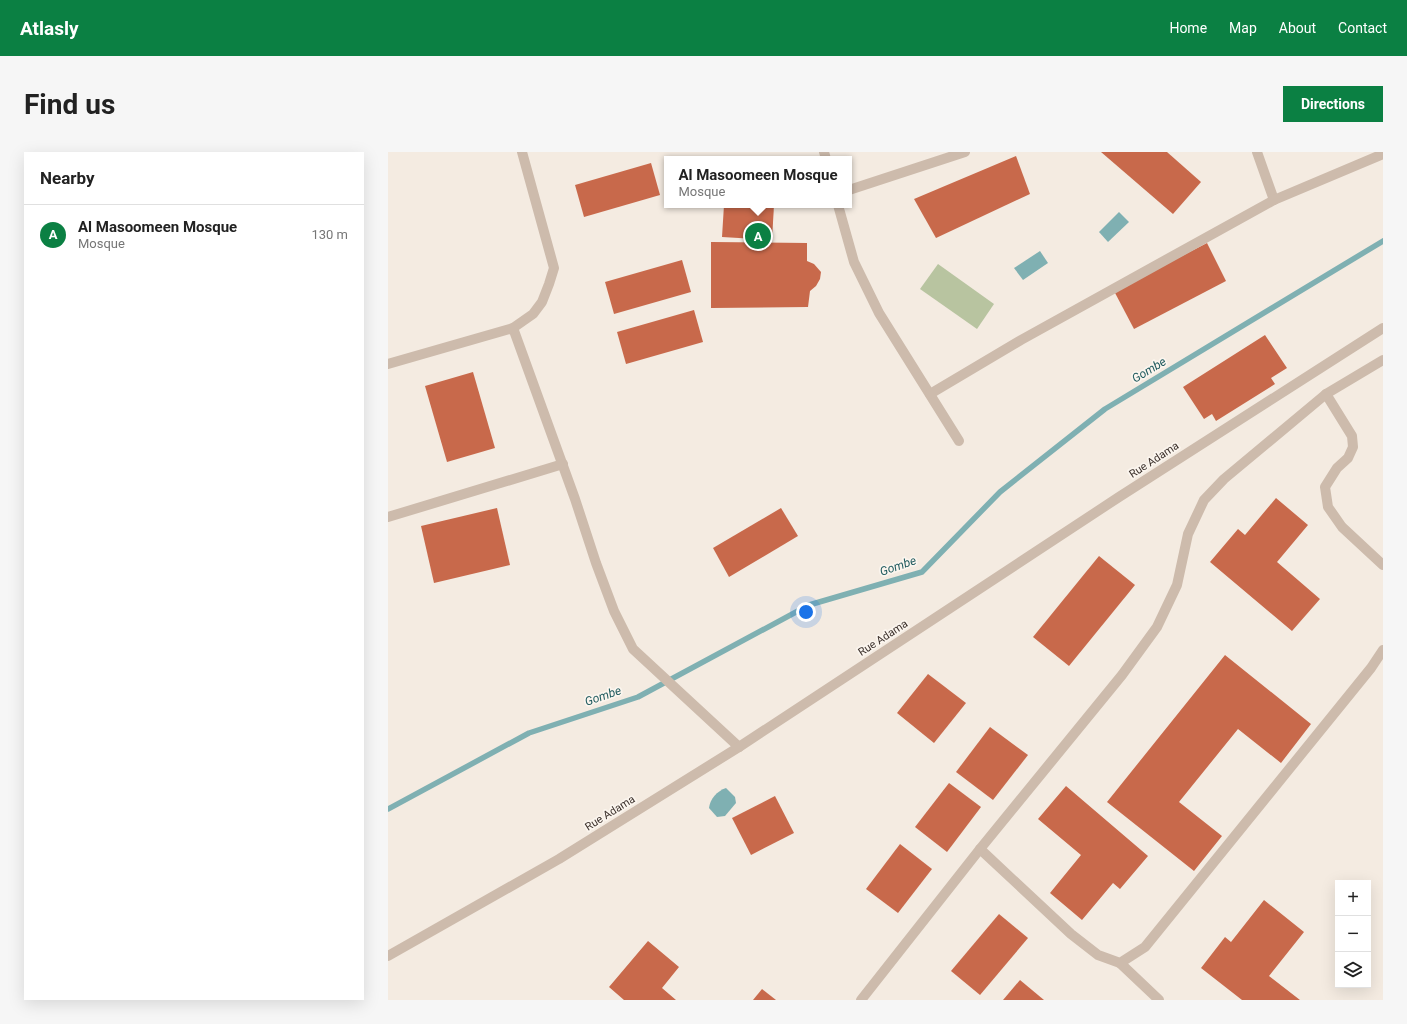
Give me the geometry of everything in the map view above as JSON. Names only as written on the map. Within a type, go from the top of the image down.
[{"type":"street","points":[[388,364],[513,328],[533,314],[542,302],[554,268],[522,152]]},
{"type":"street","points":[[852,189],[964,152]]},
{"type":"street","points":[[1257,152],[1274,200]]},
{"type":"street","points":[[930,394],[1021,340],[1274,200],[1383,154]]},
{"type":"street","points":[[839,208],[854,262],[876,306],[959,441]]},
{"type":"street","points":[[513,328],[563,464],[596,563],[614,611],[633,649],[739,747]]},
{"type":"street","name":"Rue Adama","points":[[388,956],[559,859],[739,747],[1119,497],[1383,328]]},
{"type":"street","points":[[861,1000],[980,849],[1122,675],[1157,628],[1178,585],[1188,534],[1204,500],[1224,479],[1326,394],[1383,360]]},
{"type":"street","points":[[1326,394],[1352,436],[1352,447],[1348,458],[1336,468],[1326,487],[1328,507],[1342,527],[1383,565]]},
{"type":"street","points":[[388,517],[563,464]]},
{"type":"street","points":[[1120,963],[1145,947],[1371,668],[1383,650]]},
{"type":"street","points":[[980,849],[1071,934],[1098,955],[1120,963],[1159,1000]]},
{"type":"green space","points":[[938,264],[994,304],[977,329],[920,289]]},
{"type":"water","points":[[1119,212],[1129,222],[1108,242],[1099,232]]},
{"type":"water","points":[[1040,251],[1048,263],[1023,280],[1014,268]]},
{"type":"water","points":[[726,788],[735,797],[736,803],[725,816],[717,817],[709,808],[714,796]]},
{"type":"building","points":[[1101,152],[1167,152],[1201,182],[1173,214]]},
{"type":"building","points":[[1016,156],[1030,194],[936,238],[914,199]]},
{"type":"building","points":[[651,163],[660,195],[584,217],[575,185]]},
{"type":"building","points":[[724,208],[774,208],[772,240],[722,237]]},
{"type":"building","points":[[711,242],[807,243],[807,261],[814,264],[821,272],[820,279],[816,286],[810,291],[808,307],[711,308]]},
{"type":"building","points":[[1207,243],[1226,281],[1134,329],[1114,291]]},
{"type":"building","points":[[682,260],[691,292],[614,314],[605,282]]},
{"type":"building","points":[[694,310],[703,342],[626,364],[617,332]]},
{"type":"building","points":[[1265,335],[1287,368],[1271,378],[1275,384],[1216,421],[1212,414],[1204,419],[1183,387]]},
{"type":"building","points":[[473,372],[495,448],[447,462],[425,386]]},
{"type":"building","points":[[1276,498],[1308,525],[1277,562],[1320,599],[1292,631],[1210,562],[1238,529],[1245,535]]},
{"type":"building","points":[[497,508],[510,565],[434,583],[421,526]]},
{"type":"building","points":[[781,508],[798,536],[729,577],[713,548]]},
{"type":"building","points":[[1099,556],[1135,585],[1069,666],[1033,637]]},
{"type":"building","points":[[1225,655],[1311,724],[1281,763],[1238,729],[1179,802],[1222,836],[1194,871],[1107,802]]},
{"type":"building","points":[[928,674],[966,703],[934,743],[897,713]]},
{"type":"building","points":[[990,727],[1028,755],[993,800],[956,772]]},
{"type":"building","points":[[949,783],[981,807],[947,852],[915,827]]},
{"type":"building","points":[[1066,786],[1148,856],[1120,889],[1113,883],[1082,920],[1050,893],[1081,855],[1038,819]]},
{"type":"building","points":[[775,796],[794,833],[751,855],[732,818]]},
{"type":"building","points":[[900,844],[932,869],[898,913],[866,889]]},
{"type":"building","points":[[1264,900],[1304,932],[1269,976],[1300,1000],[1242,1000],[1201,968],[1225,937],[1231,942]]},
{"type":"building","points":[[999,914],[1028,938],[980,995],[951,971]]},
{"type":"building","points":[[648,941],[679,967],[662,988],[676,1000],[624,1000],[609,987]]},
{"type":"building","points":[[1020,980],[1044,1000],[1003,1000]]},
{"type":"building","points":[[762,989],[776,1000],[753,1000]]},
{"type":"waterway","name":"Gombe","points":[[388,809],[529,733],[638,697],[809,605],[922,572],[1000,492],[1105,409],[1383,241]]},
{"type":"place","name":"Al Masoomeen Mosque","points":[[758,236]]}]
